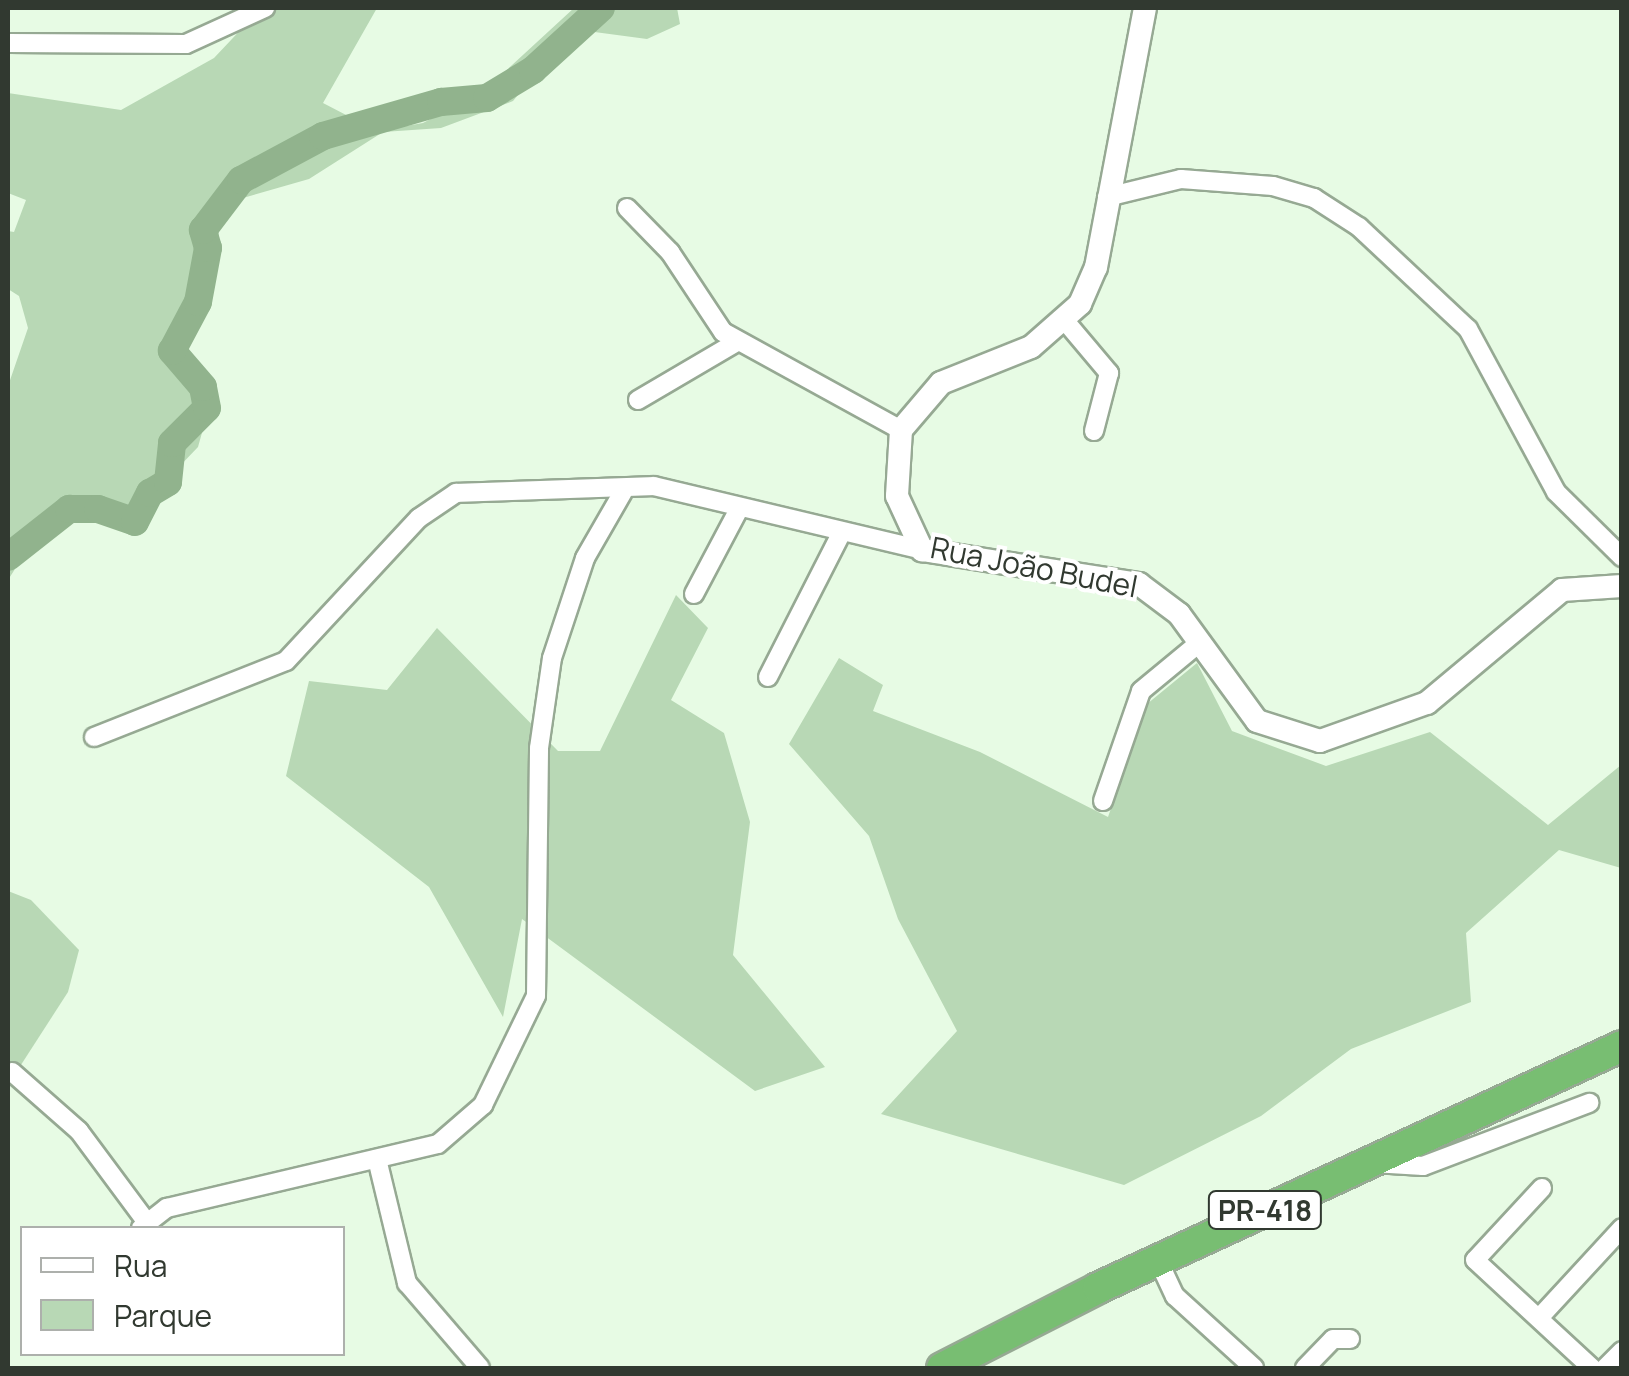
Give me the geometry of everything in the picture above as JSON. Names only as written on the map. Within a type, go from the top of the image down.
[{"type":"highway","name":"PR-418","points":[[942,1368],[1158,1260],[1622,1042]]},
{"type":"street","points":[[8,43],[186,44],[265,8]]},
{"type":"street","points":[[627,208],[736,342],[900,430],[941,383],[1031,346],[1066,322],[1090,286],[1145,8]]},
{"type":"street","points":[[8,55],[41,56],[56,45]]},
{"type":"street","points":[[1106,197],[1182,179],[1256,184],[1314,198],[1359,227],[1468,329],[1556,492],[1622,557]]},
{"type":"street","points":[[1066,322],[1109,374],[1094,431]]},
{"type":"street","points":[[638,400],[736,342]]},
{"type":"street","name":"Rua João Budel","points":[[900,430],[897,496],[922,550],[1138,584],[1170,604],[1257,721],[1320,741],[1427,703],[1562,590],[1622,586]]},
{"type":"street","points":[[94,738],[286,661],[443,498],[552,485],[623,492],[654,486],[842,534],[922,550]]},
{"type":"street","points":[[12,1072],[80,1131],[143,1224],[438,1144],[465,1127],[524,1030],[539,965],[542,710],[573,587],[623,492]]},
{"type":"street","points":[[694,594],[739,509]]},
{"type":"street","points":[[768,677],[842,534]]},
{"type":"street","points":[[1103,802],[1141,691],[1199,643]]},
{"type":"street","points":[[1368,1162],[1423,1166],[1589,1103]]},
{"type":"street","points":[[378,1159],[408,1283],[480,1368]]},
{"type":"street","points":[[1542,1188],[1475,1260],[1592,1368]]},
{"type":"street","points":[[1538,1318],[1622,1228]]},
{"type":"street","points":[[1158,1260],[1176,1296],[1254,1368]]},
{"type":"street","points":[[1306,1368],[1332,1339],[1350,1339]]},
{"type":"street","points":[[1605,1368],[1622,1350]]},
{"type":"green space","points":[[277,8],[377,8],[323,103],[377,131],[423,123],[484,91],[574,8],[677,8],[680,24],[647,39],[572,29],[513,101],[441,128],[383,132],[309,179],[243,198],[219,217],[218,261],[176,345],[212,397],[198,447],[131,517],[62,524],[34,539],[8,580],[8,386],[28,328],[19,296],[8,289],[8,231],[14,232],[26,200],[8,193],[8,93],[121,110],[214,58],[248,22]]},
{"type":"green space","points":[[676,595],[708,628],[671,700],[724,733],[750,822],[733,955],[825,1067],[755,1091],[522,919],[503,1017],[429,887],[286,776],[309,681],[387,690],[437,628],[558,751],[600,751]]},
{"type":"green space","points":[[839,658],[883,685],[873,711],[980,752],[1108,817],[1147,704],[1197,663],[1232,731],[1326,766],[1430,732],[1548,825],[1621,765],[1621,868],[1559,850],[1466,933],[1471,1002],[1351,1049],[1261,1116],[1124,1185],[881,1114],[957,1031],[898,919],[869,836],[789,744]]},
{"type":"green space","points":[[8,891],[31,900],[79,950],[68,992],[8,1085]]},
{"type":"waterway","points":[[8,557],[69,509],[98,509],[135,522],[150,493],[168,482],[172,443],[207,408],[203,387],[172,351],[198,302],[208,248],[203,230],[241,180],[323,136],[441,102],[487,98],[533,70],[601,8]]}]
